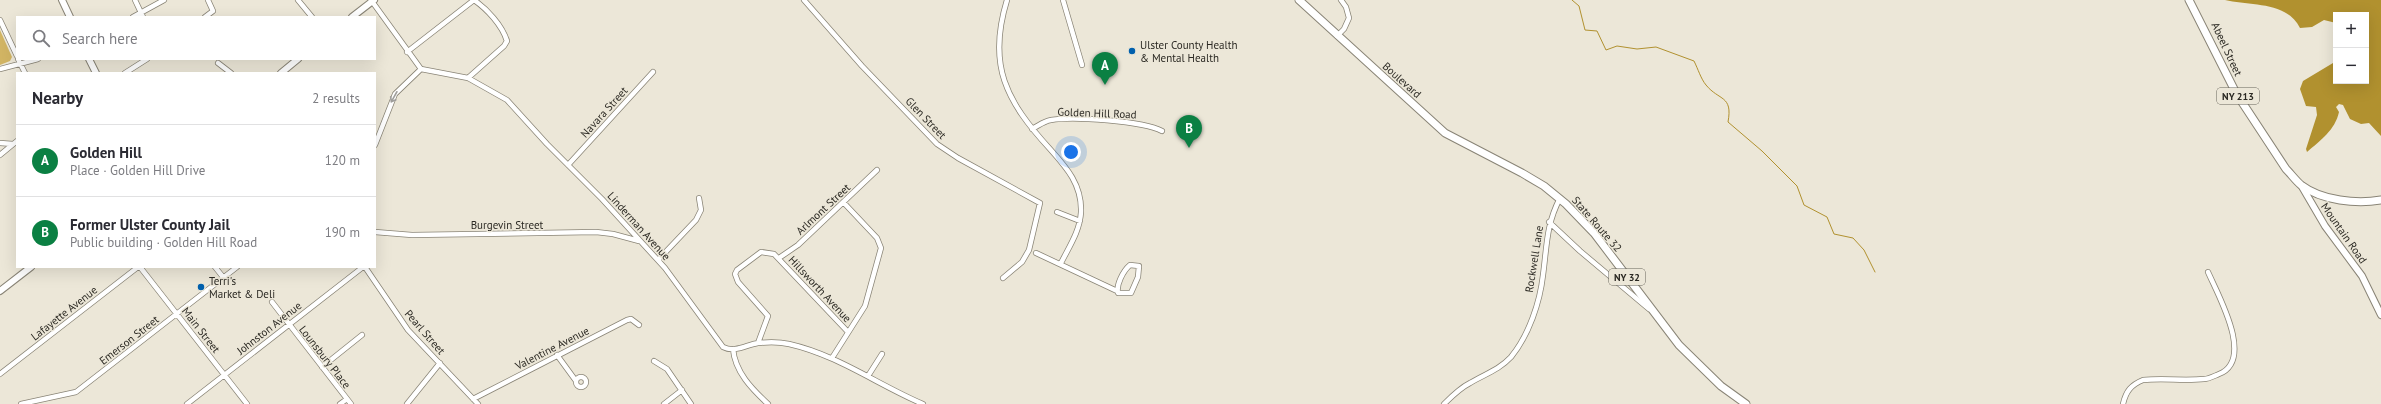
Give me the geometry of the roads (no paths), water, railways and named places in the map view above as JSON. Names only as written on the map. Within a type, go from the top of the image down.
[{"type":"main road","name":"Boulevard","points":[[1299,0],[1445,133],[1500,162]]},
{"type":"main road","name":"Abeel Street","points":[[2189,0],[2236,93],[2286,169],[2301,185]]},
{"type":"main road","name":"State Route 32","points":[[1500,162],[1539,182],[1560,198],[1594,233],[1653,312],[1696,363],[1746,404]]},
{"type":"main road","name":"NY 213","points":[[2301,185],[2319,194],[2342,199],[2381,200]]},
{"type":"street","points":[[62,0],[70,16]]},
{"type":"street","points":[[135,0],[142,15],[164,0]]},
{"type":"street","points":[[206,16],[213,11],[208,0]]},
{"type":"street","points":[[298,0],[311,16]]},
{"type":"street","points":[[353,16],[372,0],[407,52],[421,69],[395,94],[376,142]]},
{"type":"street","points":[[407,52],[474,0],[482,6],[502,29],[507,40],[504,46],[468,78]]},
{"type":"street","name":"Glen Street","points":[[804,0],[862,66],[937,144],[954,156],[1040,203],[1029,250],[1022,262],[1003,278]]},
{"type":"street","points":[[1007,0],[999,35],[1000,64],[1010,97],[1032,129],[1069,170],[1074,179],[1080,200],[1080,221],[1061,263]]},
{"type":"street","points":[[1063,0],[1082,65]]},
{"type":"street","points":[[1337,36],[1344,29],[1349,18],[1346,7],[1341,0]]},
{"type":"street","points":[[0,20],[16,54]]},
{"type":"street","points":[[19,60],[25,72]]},
{"type":"street","points":[[0,69],[35,60]]},
{"type":"street","points":[[90,60],[96,72]]},
{"type":"street","points":[[127,72],[145,60]]},
{"type":"street","points":[[281,72],[297,60]]},
{"type":"street","points":[[218,63],[230,72]]},
{"type":"street","name":"Linderman Avenue","points":[[421,69],[468,78],[507,100],[658,260],[717,341],[723,347],[733,349]]},
{"type":"street","name":"Navara Street","points":[[568,165],[653,72]]},
{"type":"street","name":"Golden Hill Road","points":[[1032,129],[1046,121],[1059,119],[1143,124],[1162,131]]},
{"type":"street","points":[[0,143],[15,142]]},
{"type":"street","points":[[0,155],[15,142]]},
{"type":"street","name":"Arlmont Street","points":[[779,258],[798,245],[844,203],[877,170]]},
{"type":"street","name":"Mountain Road","points":[[2301,185],[2325,226],[2362,276],[2381,314]]},
{"type":"street","points":[[658,260],[696,220],[700,210],[699,198]]},
{"type":"street","name":"Rockwell Lane","points":[[1444,404],[1471,382],[1495,371],[1505,362],[1519,345],[1534,312],[1541,286],[1549,222],[1560,198]]},
{"type":"street","points":[[832,358],[865,306],[881,244],[844,203]]},
{"type":"street","points":[[1057,212],[1080,221]]},
{"type":"street","points":[[1549,222],[1580,251],[1653,312]]},
{"type":"street","name":"Burgevin Street","points":[[376,232],[412,235],[596,232],[613,234],[639,241]]},
{"type":"street","points":[[758,343],[759,336],[765,326],[768,316],[738,282],[735,274],[737,270],[761,252],[774,254],[779,258]]},
{"type":"street","points":[[1036,253],[1061,263],[1122,294],[1131,293],[1138,277],[1139,266],[1130,265],[1126,268],[1117,291]]},
{"type":"street","name":"Hillsworth Avenue","points":[[779,258],[848,332]]},
{"type":"street","points":[[0,291],[30,268]]},
{"type":"street","name":"Lafayette Avenue","points":[[0,374],[138,268]]},
{"type":"street","name":"Main Street","points":[[140,268],[178,314],[247,404]]},
{"type":"street","points":[[216,268],[223,277]]},
{"type":"street","name":"Emerson Street","points":[[20,404],[76,392],[236,268]]},
{"type":"street","name":"Johnston Avenue","points":[[187,404],[288,324],[363,268]]},
{"type":"street","name":"Pearl Street","points":[[365,268],[408,330],[478,404]]},
{"type":"street","points":[[2123,404],[2126,393],[2134,384],[2143,380],[2206,379],[2226,372],[2234,357],[2235,343],[2229,320],[2208,272]]},
{"type":"street","name":"Lounsbury Place","points":[[272,302],[351,404]]},
{"type":"street","name":"Valentine Avenue","points":[[472,399],[627,320],[631,320],[639,325]]},
{"type":"street","points":[[322,367],[362,336]]},
{"type":"street","points":[[768,404],[744,378],[736,364],[733,349],[758,343],[788,344],[832,358],[923,404]]},
{"type":"street","points":[[868,376],[882,354]]},
{"type":"street","points":[[557,355],[576,381]]},
{"type":"street","points":[[654,361],[668,369],[691,404]]},
{"type":"street","points":[[407,404],[440,364]]},
{"type":"street","points":[[664,404],[682,390]]},
{"type":"street","points":[[340,404],[347,399]]},
{"type":"waterway","points":[[1572,0],[1579,6],[1585,30],[1597,31],[1606,50],[1617,46],[1637,49],[1656,47],[1694,61],[1706,85],[1727,103],[1729,113],[1728,122],[1762,151],[1797,186],[1804,205],[1827,217],[1834,234],[1853,238],[1864,250],[1875,272]]},
{"type":"place","name":"Ulster County Health & Mental Health","points":[[1132,51]]},
{"type":"place","name":"Golden Hill","points":[[1105,85]]},
{"type":"place","name":"Former Ulster County Jail","points":[[1189,148]]},
{"type":"place","name":"Terri's Market & Deli","points":[[201,287]]}]
